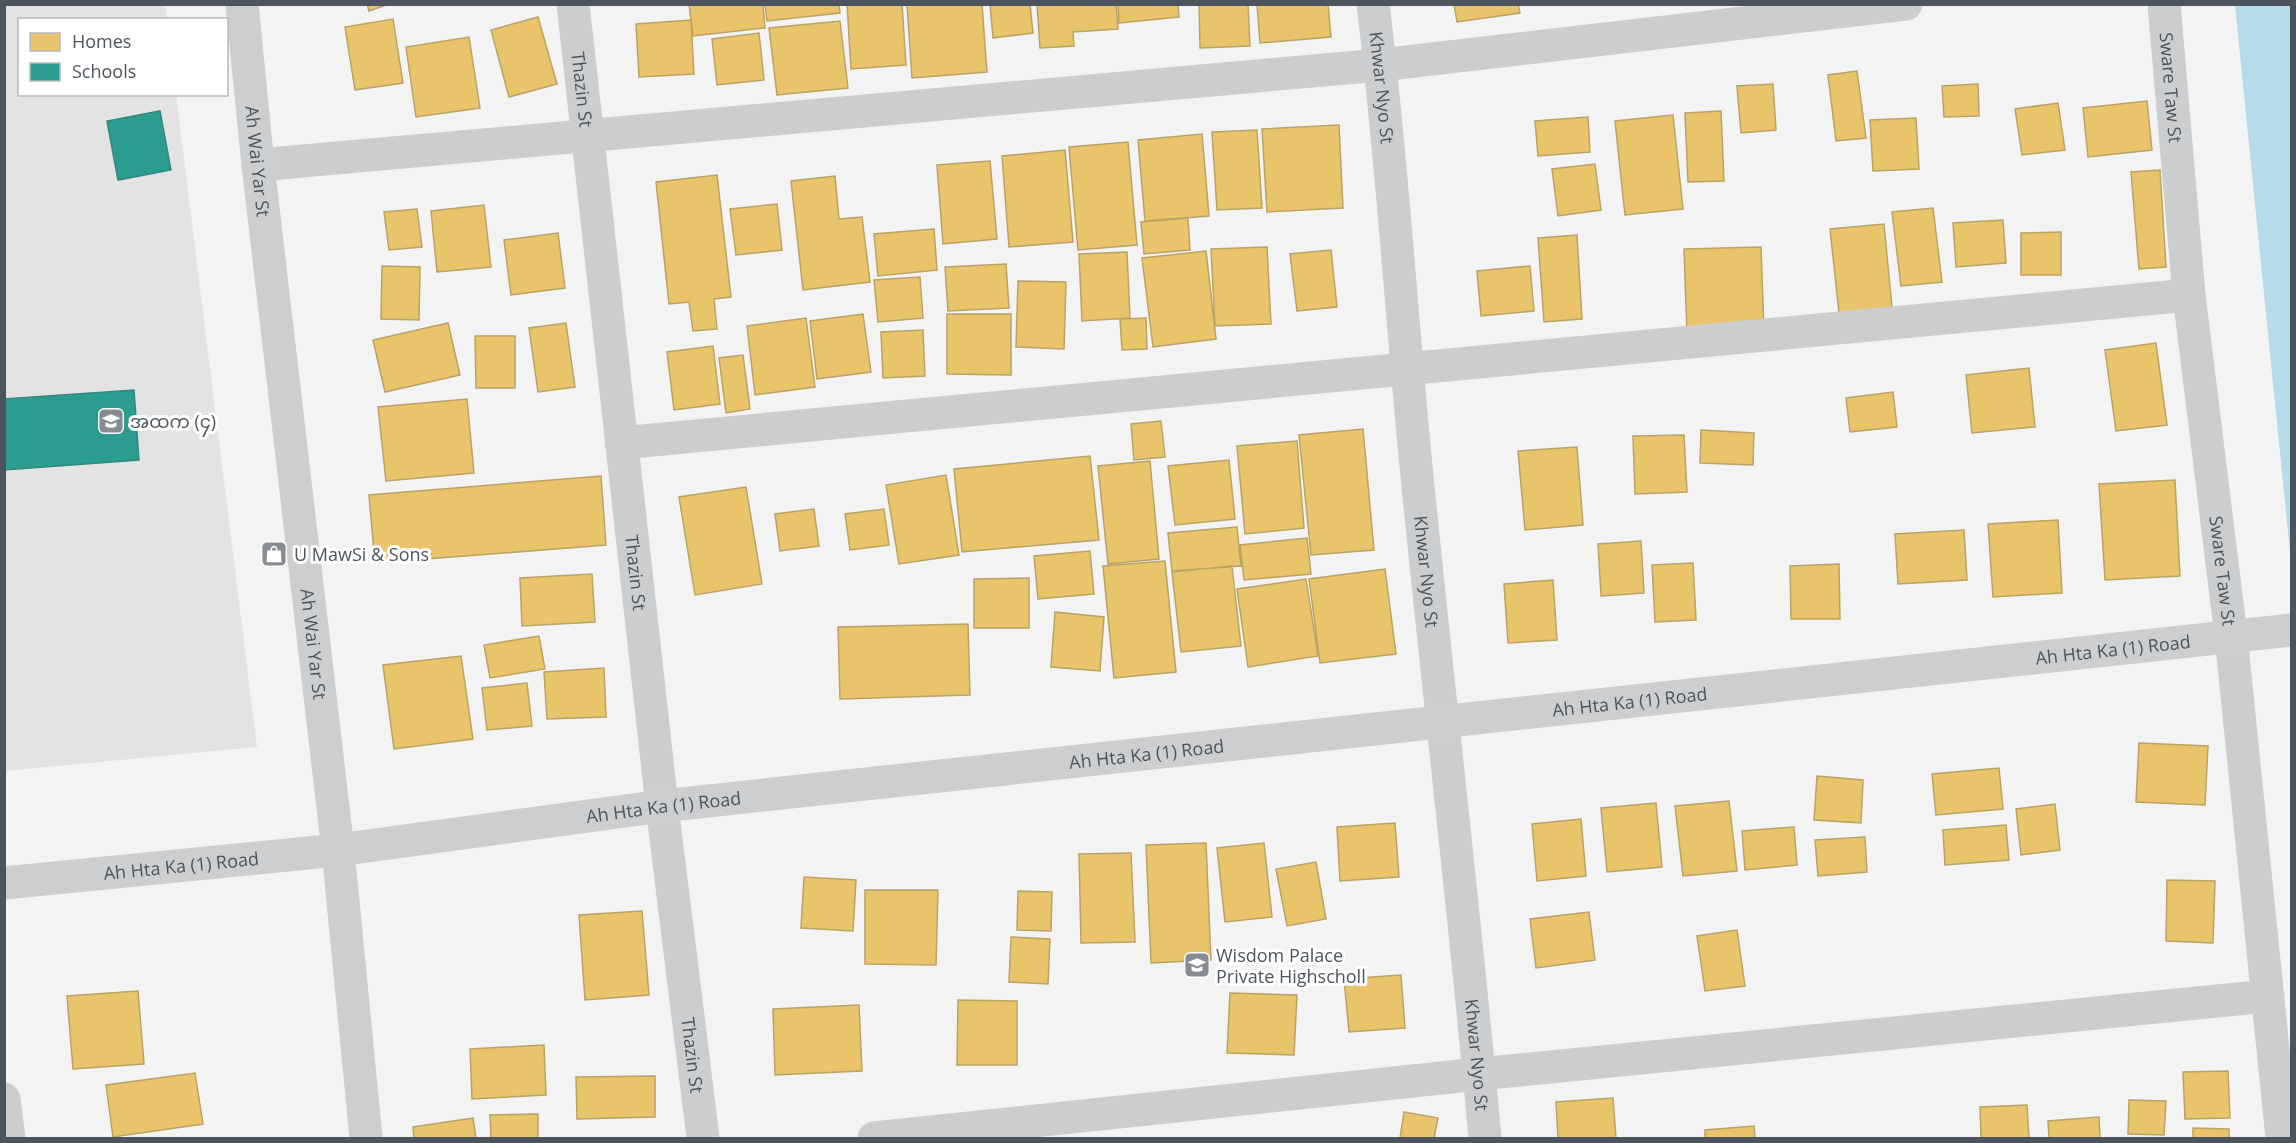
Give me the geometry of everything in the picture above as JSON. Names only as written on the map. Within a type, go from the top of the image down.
[{"type":"street","name":"Ah Wai Yar St","points":[[242,4],[258,165],[338,850],[366,1138]]},
{"type":"street","name":"Thazin St","points":[[573,4],[662,806],[704,1138]]},
{"type":"street","name":"Khwar Nyo St","points":[[1373,4],[1406,369],[1485,1138]]},
{"type":"street","points":[[258,165],[1380,65],[1906,4]]},
{"type":"street","name":"Sware Taw St","points":[[2164,4],[2189,295],[2231,636],[2282,1138]]},
{"type":"street","points":[[621,443],[2189,295]]},
{"type":"street","name":"Ah Hta Ka (1) Road","points":[[4,883],[338,850],[662,806],[2292,630]]},
{"type":"street","points":[[874,1138],[1479,1074],[2268,996]]},
{"type":"street","points":[[4,1099],[9,1138]]},
{"type":"shaded area","name":"အထက (၄)","points":[[5,5],[165,5],[167,18],[18,18],[18,96],[176,96],[257,747],[5,771]]},
{"type":"water","points":[[2235,5],[2291,5],[2291,562]]},
{"type":"building: Homes","points":[[367,4],[389,4],[369,11]]},
{"type":"building: Homes","points":[[689,4],[763,4],[765,28],[693,36]]},
{"type":"building: Homes","points":[[765,4],[839,4],[840,13],[767,21]]},
{"type":"building: Homes","points":[[847,4],[902,4],[906,65],[851,69]]},
{"type":"building: Homes","points":[[907,4],[982,4],[987,72],[912,78]]},
{"type":"building: Homes","points":[[990,4],[1030,4],[1033,33],[993,38]]},
{"type":"building: Homes","points":[[1037,4],[1116,4],[1118,29],[1073,32],[1074,46],[1040,48]]},
{"type":"building: Homes","points":[[1118,4],[1178,4],[1179,17],[1119,23]]},
{"type":"building: Homes","points":[[1199,4],[1248,4],[1250,46],[1200,48]]},
{"type":"building: Homes","points":[[1257,4],[1328,4],[1331,37],[1260,43]]},
{"type":"building: Homes","points":[[1454,4],[1518,4],[1520,13],[1457,22]]},
{"type":"building: Homes","points":[[538,17],[557,84],[509,97],[491,30]]},
{"type":"building: Homes","points":[[393,19],[403,83],[355,90],[345,27]]},
{"type":"building: Homes","points":[[691,20],[694,74],[639,77],[636,24]]},
{"type":"building: Homes","points":[[840,21],[848,88],[777,95],[769,28]]},
{"type":"building: Homes","points":[[759,33],[764,80],[717,85],[712,39]]},
{"type":"building: Homes","points":[[469,37],[480,108],[416,117],[406,47]]},
{"type":"building: Homes","points":[[1857,71],[1866,138],[1836,141],[1828,75]]},
{"type":"building: Homes","points":[[1773,84],[1776,130],[1741,133],[1737,86]]},
{"type":"building: Homes","points":[[1978,84],[1979,116],[1944,117],[1942,86]]},
{"type":"building: Homes","points":[[2147,101],[2152,150],[2088,157],[2083,108]]},
{"type":"building: Homes","points":[[2058,103],[2065,150],[2022,155],[2015,109]]},
{"type":"building: Homes","points":[[1721,111],[1724,181],[1688,182],[1685,113]]},
{"type":"building: Homes","points":[[1673,115],[1683,209],[1625,215],[1615,121]]},
{"type":"building: Homes","points":[[1588,117],[1590,152],[1538,156],[1535,121]]},
{"type":"building: Homes","points":[[1916,118],[1919,169],[1873,171],[1870,120]]},
{"type":"building: Homes","points":[[1339,125],[1343,208],[1267,212],[1262,129]]},
{"type":"building: Homes","points":[[1257,130],[1262,208],[1217,210],[1212,132]]},
{"type":"building: Homes","points":[[1202,134],[1209,216],[1145,221],[1138,140]]},
{"type":"building: Homes","points":[[1128,142],[1137,245],[1078,250],[1069,147]]},
{"type":"building: Homes","points":[[1065,150],[1073,242],[1009,247],[1002,156]]},
{"type":"building: Homes","points":[[990,161],[997,239],[943,244],[937,165]]},
{"type":"building: Homes","points":[[1595,164],[1601,210],[1558,216],[1552,169]]},
{"type":"building: Homes","points":[[2160,170],[2166,267],[2139,269],[2131,172]]},
{"type":"building: Homes","points":[[717,175],[731,297],[714,299],[717,329],[693,331],[689,302],[669,304],[656,182]]},
{"type":"building: Homes","points":[[835,176],[839,219],[862,217],[870,282],[803,290],[791,181]]},
{"type":"building: Homes","points":[[777,204],[782,250],[736,255],[730,209]]},
{"type":"building: Homes","points":[[484,205],[491,267],[437,272],[431,211]]},
{"type":"building: Homes","points":[[1933,208],[1942,282],[1901,286],[1892,212]]},
{"type":"building: Homes","points":[[417,209],[422,247],[389,250],[384,212]]},
{"type":"building: Homes","points":[[1188,218],[1190,250],[1144,254],[1141,222]]},
{"type":"building: Homes","points":[[2003,220],[2006,263],[1956,267],[1953,223]]},
{"type":"building: Homes","points":[[1884,224],[1893,318],[1840,322],[1830,229]]},
{"type":"building: Homes","points":[[934,229],[937,270],[878,276],[874,234]]},
{"type":"building: Homes","points":[[2061,232],[2061,275],[2021,275],[2021,233]]},
{"type":"building: Homes","points":[[558,233],[565,288],[511,295],[504,240]]},
{"type":"building: Homes","points":[[1577,235],[1582,319],[1544,322],[1538,238]]},
{"type":"building: Homes","points":[[1267,247],[1271,324],[1215,326],[1211,249]]},
{"type":"building: Homes","points":[[1761,247],[1764,332],[1687,334],[1684,249]]},
{"type":"building: Homes","points":[[1331,250],[1337,307],[1297,311],[1290,254]]},
{"type":"building: Homes","points":[[1206,251],[1216,339],[1153,347],[1142,258]]},
{"type":"building: Homes","points":[[1127,252],[1130,318],[1082,321],[1079,254]]},
{"type":"building: Homes","points":[[1006,264],[1009,308],[948,311],[945,267]]},
{"type":"building: Homes","points":[[382,266],[420,267],[419,320],[381,319]]},
{"type":"building: Homes","points":[[1530,266],[1534,311],[1481,316],[1477,271]]},
{"type":"building: Homes","points":[[920,277],[923,318],[878,322],[874,280]]},
{"type":"building: Homes","points":[[1018,281],[1066,282],[1064,349],[1016,347]]},
{"type":"building: Homes","points":[[863,314],[871,372],[817,379],[810,321]]},
{"type":"building: Homes","points":[[947,314],[1011,314],[1011,375],[947,374]]},
{"type":"building: Homes","points":[[806,318],[815,387],[755,395],[747,326]]},
{"type":"building: Homes","points":[[1146,318],[1147,349],[1122,350],[1120,319]]},
{"type":"building: Homes","points":[[448,323],[460,375],[385,392],[373,340]]},
{"type":"building: Homes","points":[[566,323],[575,387],[538,392],[529,328]]},
{"type":"building: Homes","points":[[923,330],[925,376],[883,378],[881,332]]},
{"type":"building: Homes","points":[[475,336],[515,336],[515,388],[476,388]]},
{"type":"building: Homes","points":[[2156,343],[2167,425],[2116,431],[2105,350]]},
{"type":"building: Homes","points":[[713,346],[720,404],[674,410],[667,352]]},
{"type":"building: Homes","points":[[743,355],[750,409],[726,413],[719,358]]},
{"type":"building: Homes","points":[[2029,368],[2035,427],[1972,433],[1966,375]]},
{"type":"building: Homes","points":[[1893,392],[1897,427],[1850,432],[1846,398]]},
{"type":"building: Homes","points":[[467,399],[474,473],[386,481],[378,407]]},
{"type":"building: Homes","points":[[1161,421],[1165,457],[1134,460],[1131,424]]},
{"type":"building: Homes","points":[[1363,429],[1374,550],[1311,555],[1299,435]]},
{"type":"building: Homes","points":[[1701,430],[1754,433],[1753,465],[1700,463]]},
{"type":"building: Homes","points":[[1684,435],[1687,492],[1635,494],[1633,436]]},
{"type":"building: Homes","points":[[1297,441],[1304,528],[1245,534],[1237,446]]},
{"type":"building: Homes","points":[[1577,447],[1583,525],[1525,530],[1518,451]]},
{"type":"building: Homes","points":[[1090,456],[1099,540],[962,552],[954,469]]},
{"type":"building: Homes","points":[[1229,460],[1235,519],[1175,525],[1168,466]]},
{"type":"building: Homes","points":[[1150,461],[1159,559],[1108,564],[1098,466]]},
{"type":"building: Homes","points":[[946,475],[959,555],[899,564],[886,485]]},
{"type":"building: Homes","points":[[601,476],[606,545],[375,563],[369,495]]},
{"type":"building: Homes","points":[[2175,480],[2180,576],[2105,580],[2099,484]]},
{"type":"building: Homes","points":[[746,487],[762,584],[695,595],[679,497]]},
{"type":"building: Homes","points":[[814,509],[819,546],[780,551],[775,514]]},
{"type":"building: Homes","points":[[884,509],[889,545],[850,550],[845,514]]},
{"type":"building: Homes","points":[[2058,520],[2062,593],[1993,597],[1988,524]]},
{"type":"building: Homes","points":[[1237,527],[1241,566],[1172,571],[1168,533]]},
{"type":"building: Homes","points":[[1964,530],[1967,580],[1898,584],[1895,534]]},
{"type":"building: Homes","points":[[1307,538],[1311,574],[1244,580],[1240,545]]},
{"type":"building: Homes","points":[[1641,541],[1644,593],[1601,596],[1598,544]]},
{"type":"building: Homes","points":[[1090,551],[1094,594],[1038,599],[1034,556]]},
{"type":"building: Homes","points":[[1165,561],[1176,672],[1114,678],[1103,566]]},
{"type":"building: Homes","points":[[1693,563],[1696,620],[1655,622],[1652,565]]},
{"type":"building: Homes","points":[[1839,564],[1840,619],[1791,619],[1790,566]]},
{"type":"building: Homes","points":[[1232,566],[1241,646],[1181,652],[1172,572]]},
{"type":"building: Homes","points":[[1385,569],[1396,654],[1320,663],[1309,579]]},
{"type":"building: Homes","points":[[592,574],[595,622],[522,626],[520,578]]},
{"type":"building: Homes","points":[[1029,578],[1029,628],[974,628],[974,579]]},
{"type":"building: Homes","points":[[1306,579],[1318,656],[1248,667],[1237,589]]},
{"type":"building: Homes","points":[[1553,580],[1557,640],[1508,643],[1504,584]]},
{"type":"building: Homes","points":[[1055,612],[1104,617],[1100,671],[1051,667]]},
{"type":"building: Homes","points":[[968,624],[970,695],[840,699],[838,627]]},
{"type":"building: Homes","points":[[539,636],[545,669],[490,678],[484,645]]},
{"type":"building: Homes","points":[[461,656],[473,739],[394,749],[383,665]]},
{"type":"building: Homes","points":[[604,668],[606,717],[547,719],[544,672]]},
{"type":"building: Homes","points":[[527,683],[532,726],[487,730],[482,688]]},
{"type":"building: Homes","points":[[2139,743],[2208,746],[2205,805],[2136,802]]},
{"type":"building: Homes","points":[[1999,768],[2003,809],[1936,815],[1932,774]]},
{"type":"building: Homes","points":[[1817,776],[1863,780],[1861,823],[1814,820]]},
{"type":"building: Homes","points":[[1729,801],[1737,871],[1683,876],[1675,806]]},
{"type":"building: Homes","points":[[1656,803],[1662,867],[1607,872],[1601,808]]},
{"type":"building: Homes","points":[[2055,804],[2060,850],[2021,855],[2016,809]]},
{"type":"building: Homes","points":[[1581,819],[1586,876],[1537,881],[1532,824]]},
{"type":"building: Homes","points":[[1395,823],[1399,877],[1340,881],[1337,827]]},
{"type":"building: Homes","points":[[2006,825],[2009,860],[1945,865],[1943,830]]},
{"type":"building: Homes","points":[[1794,827],[1797,865],[1745,870],[1742,831]]},
{"type":"building: Homes","points":[[1865,837],[1867,872],[1818,876],[1815,840]]},
{"type":"building: Homes","points":[[1206,843],[1211,960],[1151,963],[1146,845]]},
{"type":"building: Homes","points":[[1264,843],[1272,917],[1225,922],[1217,848]]},
{"type":"building: Homes","points":[[1131,853],[1135,942],[1081,943],[1079,854]]},
{"type":"building: Homes","points":[[1316,862],[1326,919],[1287,926],[1276,869]]},
{"type":"building: Homes","points":[[804,877],[856,880],[853,931],[801,928]]},
{"type":"building: Homes","points":[[2167,880],[2215,881],[2213,943],[2166,941]]},
{"type":"building: Homes","points":[[865,890],[938,890],[936,965],[865,964]]},
{"type":"building: Homes","points":[[1018,891],[1052,892],[1051,931],[1017,930]]},
{"type":"building: Homes","points":[[642,911],[649,995],[585,1000],[579,915]]},
{"type":"building: Homes","points":[[1589,912],[1595,960],[1536,968],[1530,919]]},
{"type":"building: Homes","points":[[1737,930],[1745,986],[1705,991],[1697,936]]},
{"type":"building: Homes","points":[[1011,937],[1050,939],[1048,984],[1009,982]]},
{"type":"building: Homes","points":[[1401,975],[1405,1028],[1349,1032],[1344,979]]},
{"type":"building: Homes","points":[[138,991],[144,1064],[73,1069],[67,996]]},
{"type":"building: Homes","points":[[1230,993],[1297,995],[1294,1055],[1227,1053]]},
{"type":"building: Homes","points":[[958,1000],[1017,1001],[1017,1065],[957,1065]]},
{"type":"building: Homes","points":[[859,1005],[862,1071],[775,1075],[773,1009]]},
{"type":"building: Homes","points":[[544,1045],[546,1095],[472,1099],[470,1049]]},
{"type":"building: Homes","points":[[2228,1071],[2230,1118],[2185,1119],[2183,1072]]},
{"type":"building: Homes","points":[[195,1073],[203,1124],[113,1137],[106,1085]]},
{"type":"building: Homes","points":[[655,1076],[655,1117],[577,1119],[576,1077]]},
{"type":"building: Homes","points":[[1613,1098],[1616,1138],[1558,1138],[1556,1102]]},
{"type":"building: Homes","points":[[2129,1100],[2166,1101],[2164,1135],[2128,1134]]},
{"type":"building: Homes","points":[[2027,1105],[2029,1138],[1981,1138],[1980,1107]]},
{"type":"building: Homes","points":[[1404,1112],[1438,1118],[1434,1138],[1400,1138]]},
{"type":"building: Homes","points":[[538,1114],[538,1138],[491,1138],[490,1115]]},
{"type":"building: Homes","points":[[2099,1117],[2100,1138],[2049,1138],[2048,1121]]},
{"type":"building: Homes","points":[[473,1118],[476,1138],[414,1138],[413,1127]]},
{"type":"building: Homes","points":[[1754,1126],[1755,1138],[1705,1138],[1705,1130]]},
{"type":"building: Homes","points":[[2193,1128],[2229,1129],[2229,1138],[2193,1138]]},
{"type":"building: Schools","points":[[160,111],[171,170],[118,180],[107,121]]},
{"type":"building: Schools","points":[[134,390],[139,460],[4,470],[4,399]]},
{"type":"place","name":"အထက (၄)","points":[[111,421]]},
{"type":"place","name":"U MawSi & Sons","points":[[274,554]]},
{"type":"place","name":"Wisdom Palace Private Highscholl","points":[[1197,965]]}]
